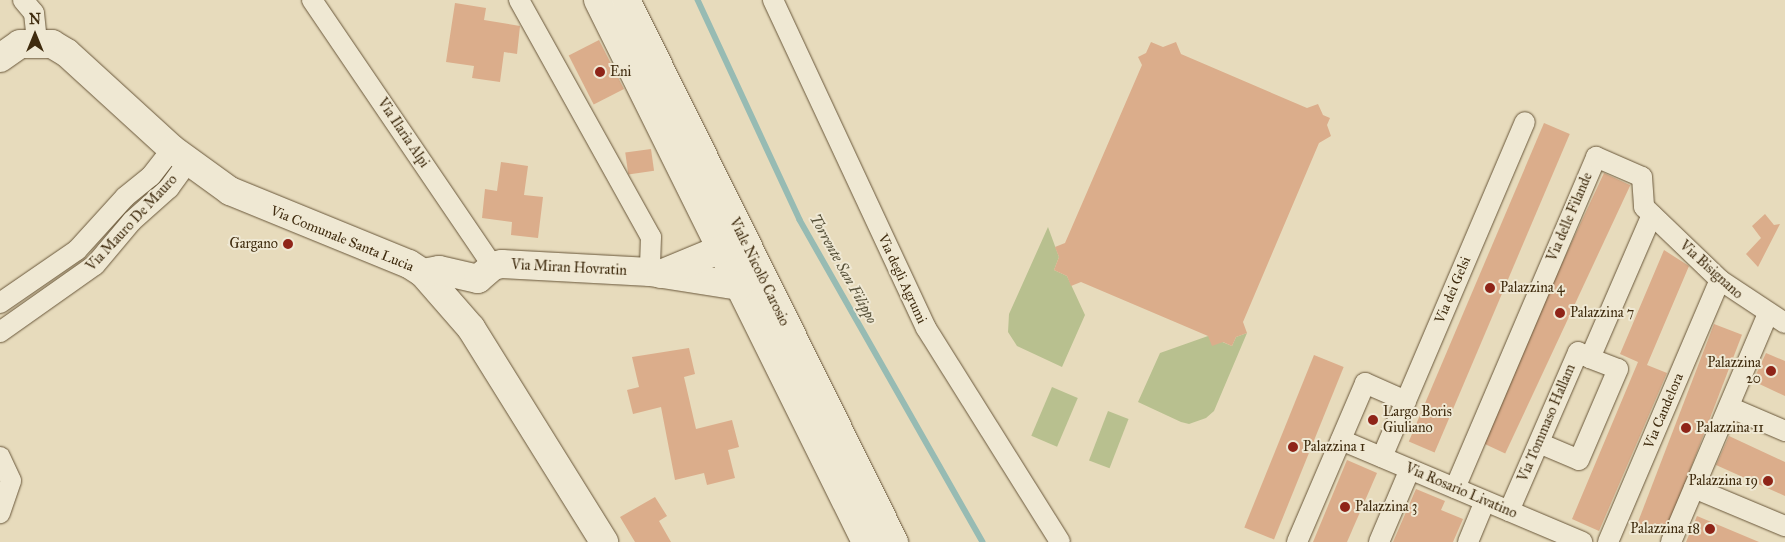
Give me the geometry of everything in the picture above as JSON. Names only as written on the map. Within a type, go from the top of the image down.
[{"type":"main road","name":"Viale Nicolò Carosio","points":[[598,0],[894,542]]},
{"type":"main road","name":"Viale Nicolò Carosio","points":[[626,0],[733,245],[739,286],[866,542]]},
{"type":"main road","points":[[0,58],[20,44],[37,41]]},
{"type":"main road","name":"Via Comunale Santa Lucia","points":[[37,41],[67,53],[180,155],[252,202],[409,264],[423,273],[471,328],[604,542]]},
{"type":"main road","name":"Via Miran Hovratin","points":[[656,273],[733,245]]},
{"type":"main road","name":"Via Miran Hovratin","points":[[423,273],[438,270],[478,279],[493,266],[656,273],[739,286]]},
{"type":"street","points":[[23,0],[34,13],[37,41]]},
{"type":"street","name":"Via Ilaria Alpi","points":[[312,0],[493,266]]},
{"type":"street","points":[[519,0],[651,237],[656,273]]},
{"type":"street","name":"Via degli Agrumi","points":[[773,0],[926,328],[1060,542]]},
{"type":"street","name":"Via dei Gelsi","points":[[1382,457],[1525,122]]},
{"type":"street","name":"Via Mauro De Mauro","points":[[0,303],[77,250],[125,197],[150,176],[180,155]]},
{"type":"street","name":"Via Mauro De Mauro","points":[[0,332],[95,265],[132,221],[168,188],[180,155]]},
{"type":"street","name":"Via delle Filande","points":[[1454,488],[1596,157],[1642,177],[1648,211]]},
{"type":"street","name":"Via Bisignano","points":[[1648,211],[1720,280],[1777,318]]},
{"type":"street","name":"Via Tommaso Hallam","points":[[1510,511],[1578,352],[1590,358],[1648,211]]},
{"type":"street","name":"Via Candelora","points":[[1608,542],[1720,280]]},
{"type":"street","points":[[1671,542],[1728,406],[1777,318]]},
{"type":"street","points":[[1539,443],[1579,460],[1618,369],[1590,358]]},
{"type":"street","points":[[1297,542],[1365,384],[1406,401]]},
{"type":"street","points":[[1728,406],[1785,430]]},
{"type":"street","name":"Via Rosario Livatino","points":[[1341,440],[1580,542]]},
{"type":"street","points":[[0,457],[11,482],[0,513]]},
{"type":"street","points":[[1379,542],[1410,469]]},
{"type":"street","points":[[1694,488],[1785,526]]},
{"type":"street","points":[[1468,542],[1485,501]]},
{"type":"green space","points":[[1048,227],[1059,257],[1054,270],[1067,276],[1085,315],[1062,367],[1017,346],[1008,332],[1009,314]]},
{"type":"green space","points":[[1247,333],[1214,411],[1206,418],[1189,424],[1138,402],[1160,353],[1208,336],[1232,346],[1236,337]]},
{"type":"green space","points":[[1052,387],[1078,398],[1057,447],[1031,436]]},
{"type":"green space","points":[[1108,411],[1129,419],[1110,468],[1089,460]]},
{"type":"building","points":[[455,3],[486,8],[484,20],[520,26],[517,54],[504,52],[500,82],[472,78],[474,66],[446,62]]},
{"type":"building","points":[[599,40],[624,89],[594,104],[569,55]]},
{"type":"building","points":[[1151,42],[1163,47],[1176,42],[1181,54],[1307,108],[1318,104],[1323,115],[1330,118],[1327,125],[1331,136],[1319,143],[1243,322],[1247,333],[1236,337],[1232,346],[1223,342],[1212,346],[1208,336],[1081,282],[1071,286],[1067,276],[1054,270],[1059,257],[1055,247],[1065,243],[1142,65],[1138,57],[1146,53]]},
{"type":"building","name":"Palazzina 4","points":[[1544,123],[1570,134],[1435,452],[1409,441]]},
{"type":"building","points":[[651,149],[654,171],[628,174],[625,153]]},
{"type":"building","points":[[501,162],[528,166],[524,195],[543,197],[538,238],[511,235],[512,222],[482,218],[485,189],[497,191]]},
{"type":"building","name":"Palazzina 7","points":[[1604,173],[1630,185],[1505,454],[1479,441]]},
{"type":"building","points":[[1765,214],[1774,225],[1780,224],[1758,267],[1746,254],[1761,238],[1752,226]]},
{"type":"building","points":[[1664,250],[1689,266],[1647,365],[1667,373],[1599,531],[1572,519],[1638,362],[1620,354]]},
{"type":"building","name":"Palazzina 11","points":[[1714,324],[1742,335],[1666,534],[1638,523]]},
{"type":"building","points":[[689,348],[695,374],[684,377],[696,429],[732,420],[739,447],[728,450],[735,478],[707,485],[704,473],[675,480],[661,407],[633,414],[627,390],[639,387],[632,357]]},
{"type":"building","name":"Palazzina 20","points":[[1766,353],[1785,361],[1785,396],[1753,381]]},
{"type":"building","name":"Palazzina 1","points":[[1314,355],[1344,367],[1274,539],[1244,527]]},
{"type":"building","name":"Palazzina 19","points":[[1729,436],[1785,462],[1785,496],[1716,465]]},
{"type":"building","name":"Palazzina 3","points":[[1347,460],[1377,473],[1347,542],[1313,542]]},
{"type":"building","points":[[1416,489],[1445,501],[1441,510],[1463,519],[1453,542],[1393,542]]},
{"type":"building","points":[[655,497],[667,516],[659,521],[671,542],[635,542],[620,517]]},
{"type":"building","name":"Palazzina 18","points":[[1697,516],[1759,542],[1686,542]]},
{"type":"waterway","name":"Torrente San Filippo","points":[[698,0],[800,220],[983,542]]},
{"type":"place","name":"Eni","points":[[600,72]]},
{"type":"place","name":"Gargano","points":[[288,244]]},
{"type":"place","name":"Palazzina 4","points":[[1490,288]]},
{"type":"place","name":"Palazzina 7","points":[[1560,313]]},
{"type":"place","name":"Palazzina 20","points":[[1771,371]]},
{"type":"place","name":"Largo Boris Giuliano","points":[[1373,420]]},
{"type":"place","name":"Palazzina 11","points":[[1686,428]]},
{"type":"place","name":"Palazzina 1","points":[[1293,447]]},
{"type":"place","name":"Palazzina 19","points":[[1768,481]]},
{"type":"place","name":"Palazzina 3","points":[[1345,507]]},
{"type":"place","name":"Palazzina 18","points":[[1710,529]]}]
